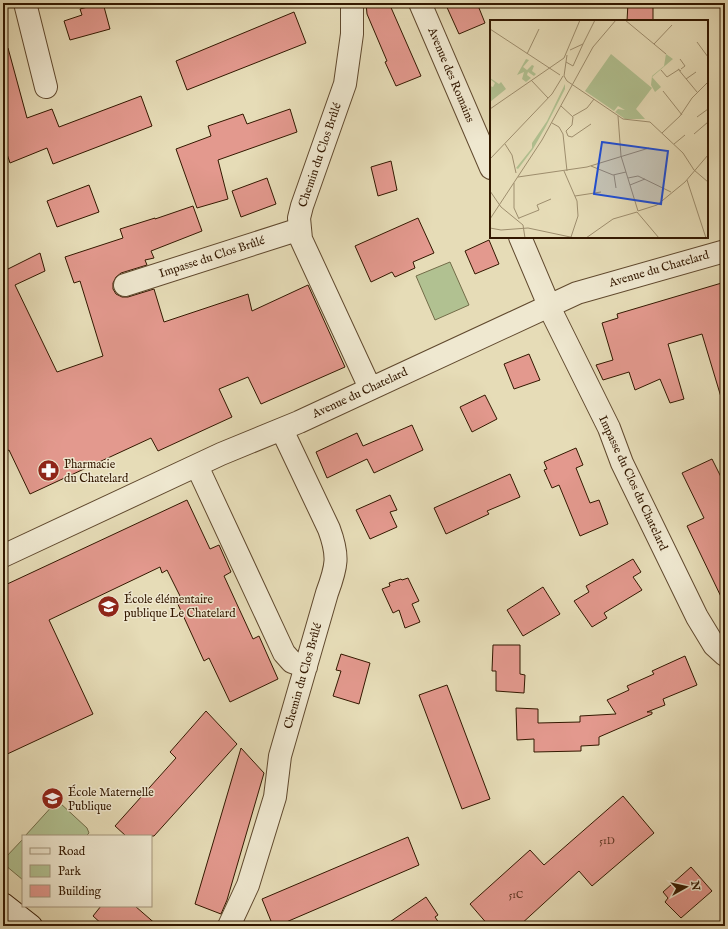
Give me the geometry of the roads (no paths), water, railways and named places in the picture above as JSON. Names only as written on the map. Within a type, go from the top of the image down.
[{"type":"street","points":[[25,3],[46,87]]},
{"type":"street","name":"Chemin du Clos Brûlé","points":[[352,3],[352,34],[345,84],[299,218],[304,244],[370,388]]},
{"type":"street","name":"Avenue des Romains","points":[[420,3],[490,166]]},
{"type":"street","name":"Impasse du Clos Brûlé","points":[[125,285],[300,229]]},
{"type":"street","points":[[520,238],[549,305]]},
{"type":"street","name":"Avenue du Chatelard","points":[[3,556],[197,466],[282,430],[549,305],[583,291],[725,251]]},
{"type":"street","name":"Impasse du Clos du Chatelard","points":[[549,305],[609,428],[622,463],[697,618],[714,645],[725,655]]},
{"type":"street","name":"Chemin du Clos Brûlé","points":[[229,926],[248,885],[275,797],[280,756],[327,593],[335,573],[336,562],[333,540],[325,518],[282,430]]},
{"type":"street","points":[[197,466],[284,653],[292,662],[306,667]]},
{"type":"street","points":[[3,904],[31,926]]},
{"type":"place","name":"Pharmacie du Chatelard","points":[[49,471]]},
{"type":"place","name":"École élémentaire publique Le Chatelard","points":[[108,606]]},
{"type":"place","name":"École Maternelle Publique","points":[[52,799]]}]
